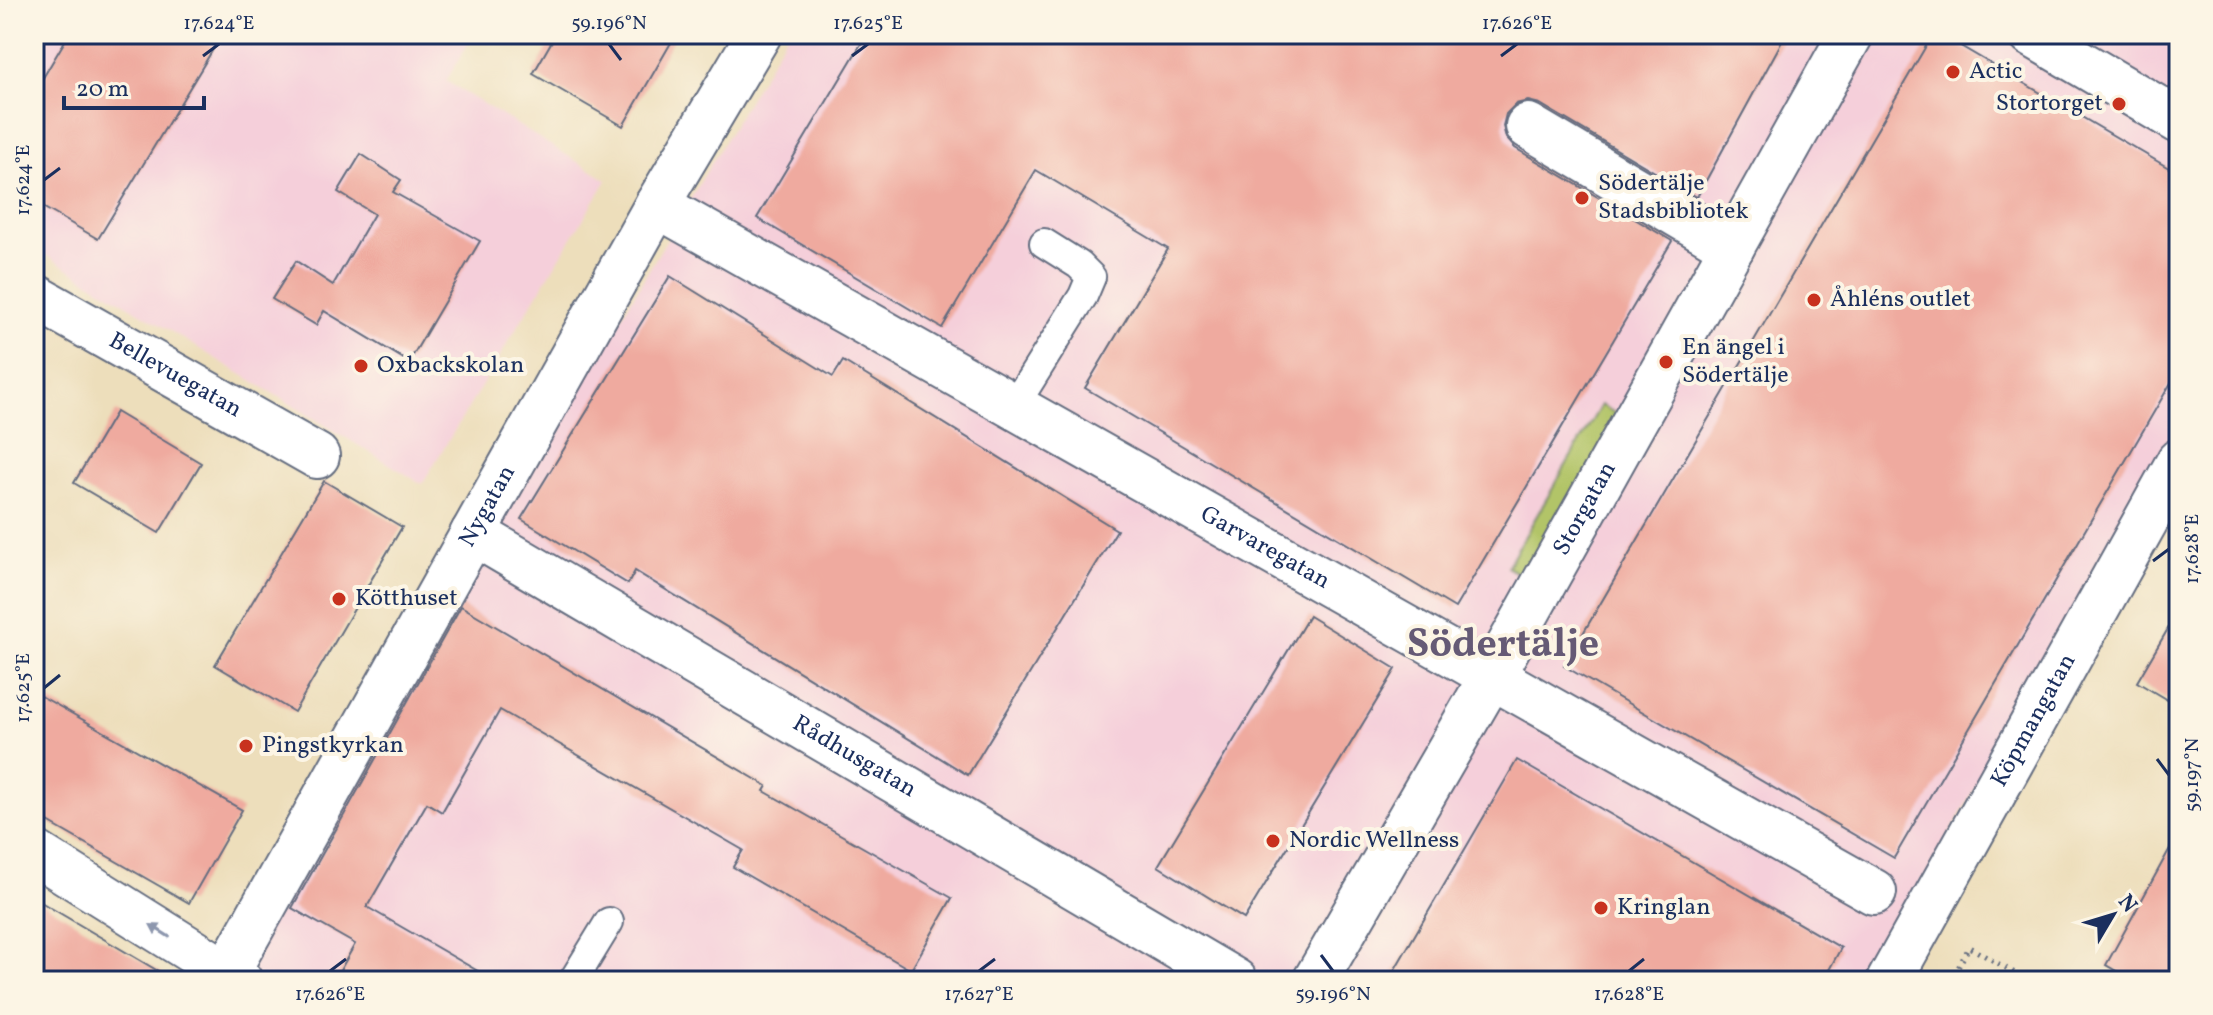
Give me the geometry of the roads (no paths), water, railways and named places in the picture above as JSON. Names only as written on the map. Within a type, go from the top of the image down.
[{"type":"street","name":"Nygatan","points":[[230,978],[473,533],[657,205],[759,34]]},
{"type":"street","name":"Storgatan","points":[[1315,981],[1492,676],[1851,34]]},
{"type":"street","points":[[2031,34],[2179,121]]},
{"type":"street","points":[[1528,126],[1732,247]]},
{"type":"street","name":"Garvaregatan","points":[[657,205],[1874,892]]},
{"type":"street","name":"Bellevuegatan","points":[[34,296],[317,456]]},
{"type":"street","name":"Köpmangatan","points":[[1889,981],[2163,525],[2179,461]]},
{"type":"street","name":"Rådhusgatan","points":[[473,533],[1235,981]]},
{"type":"street","points":[[38,863],[230,978]]},
{"type":"lane","points":[[1014,406],[1083,296],[1091,277],[1079,265],[1044,243]]},
{"type":"lane","points":[[573,981],[609,922]]},
{"type":"place","name":"Actic","points":[[1953,72]]},
{"type":"place","name":"Stortorget","points":[[2119,104]]},
{"type":"place","name":"Södertälje Stadsbibliotek","points":[[1582,198]]},
{"type":"place","name":"Åhléns outlet","points":[[1814,300]]},
{"type":"place","name":"En ängel i Södertälje","points":[[1666,362]]},
{"type":"place","name":"Oxbackskolan","points":[[361,366]]},
{"type":"place","name":"Kötthuset","points":[[339,599]]},
{"type":"place","name":"Pingstkyrkan","points":[[246,746]]},
{"type":"place","name":"Nordic Wellness","points":[[1273,841]]},
{"type":"place","name":"Kringlan","points":[[1601,908]]},
{"type":"district","name":"Södertälje","points":[[1503,646]]}]
